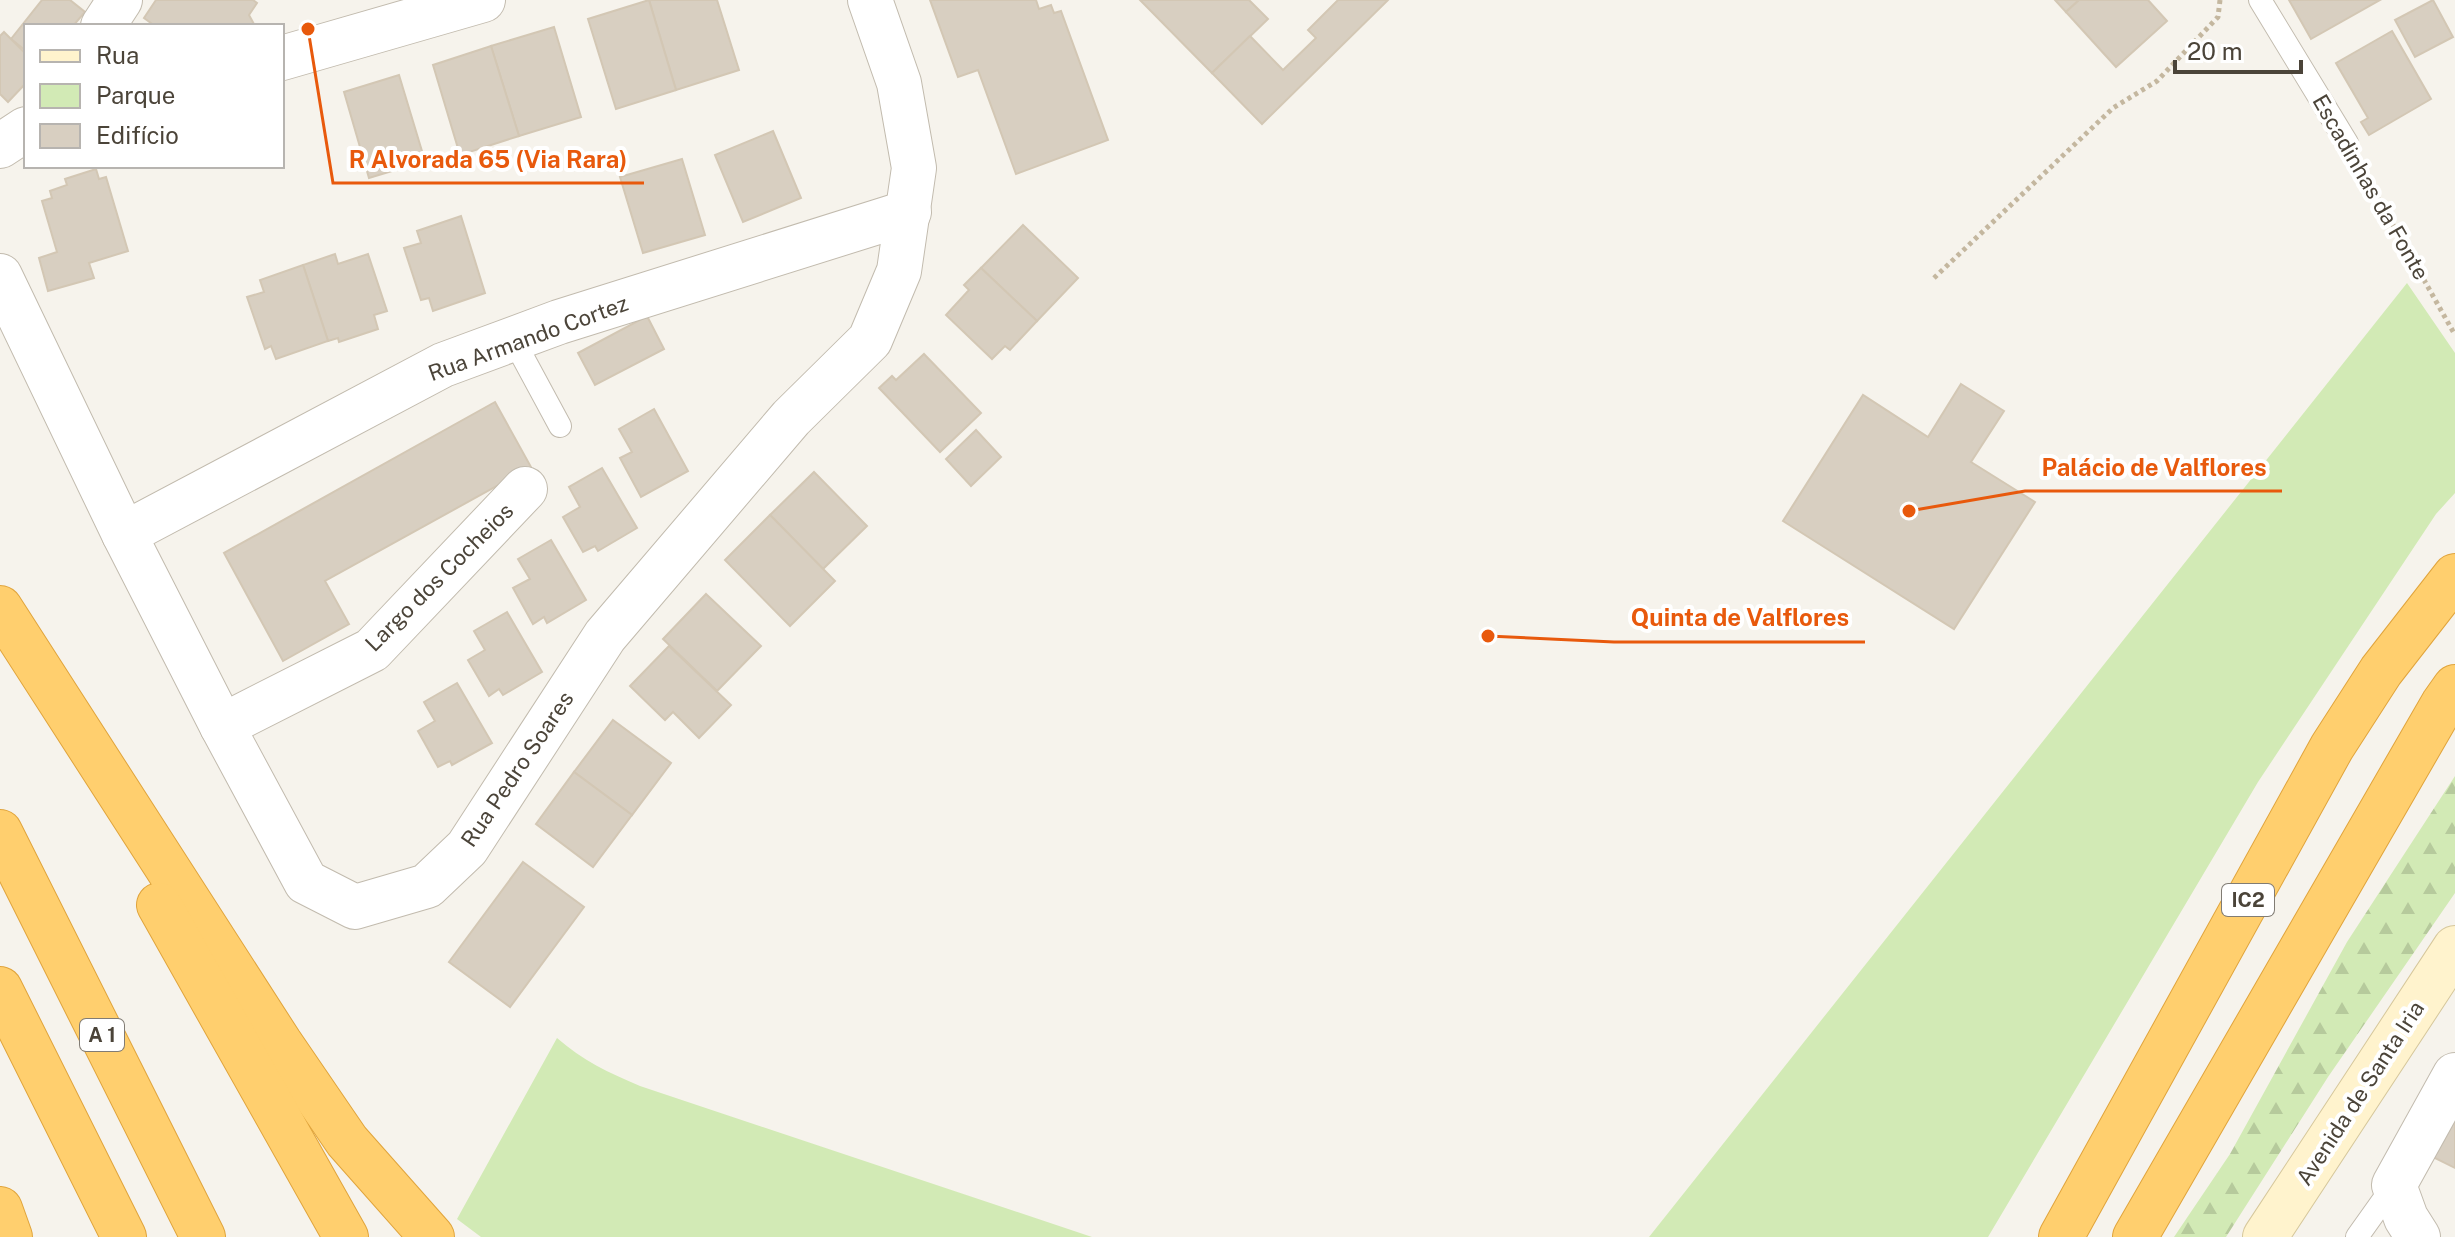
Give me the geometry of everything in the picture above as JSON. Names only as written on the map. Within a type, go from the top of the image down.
[{"type":"highway","name":"IC2","points":[[2061,1237],[2332,747],[2381,671],[2455,576]]},
{"type":"highway","points":[[0,608],[338,1129],[432,1237]]},
{"type":"highway","points":[[0,618],[346,1237]]},
{"type":"highway","points":[[2135,1237],[2455,687]]},
{"type":"highway","name":"A 1","points":[[0,832],[203,1237]]},
{"type":"highway","points":[[0,989],[124,1237]]},
{"type":"highway","points":[[0,1209],[10,1237]]},
{"type":"main road","name":"Avenida de Santa Iria","points":[[2265,1237],[2455,948]]},
{"type":"street","points":[[104,24],[120,0]]},
{"type":"street","points":[[284,57],[483,0]]},
{"type":"street","name":"Rua Pedro Soares","points":[[0,276],[124,534],[306,882],[355,907],[427,886],[467,848],[605,636],[791,418],[870,340],[899,271],[914,168],[899,83],[870,0]]},
{"type":"street","points":[[0,146],[24,130]]},
{"type":"street","name":"Rua Armando Cortez","points":[[124,534],[443,365],[559,322],[909,212]]},
{"type":"street","name":"Largo dos Cocheios","points":[[222,726],[372,650],[525,489]]},
{"type":"street","points":[[2406,1213],[2455,1075]]},
{"type":"lane","name":"Escadinhas da Fonte","points":[[2260,0],[2347,143]]},
{"type":"lane","points":[[513,339],[560,426]]},
{"type":"lane","points":[[2357,1237],[2406,1213]]},
{"type":"path","points":[[1934,278],[2113,108],[2157,81],[2218,17],[2220,0]]},
{"type":"path","name":"Escadinhas da Fonte","points":[[2347,143],[2455,335]]},
{"type":"green space","points":[[2407,283],[2455,353],[2455,493],[2436,514],[2258,782],[1988,1237],[1649,1237]]},
{"type":"green space","points":[[2455,776],[2455,893],[2328,1077],[2226,1237],[2174,1237],[2230,1154],[2347,942]]},
{"type":"green space","points":[[557,1038],[596,1065],[640,1086],[1092,1237],[481,1237],[457,1219]]},
{"type":"building","points":[[42,0],[70,0],[85,12],[75,24],[24,24],[24,49],[11,39]]},
{"type":"building","points":[[156,0],[253,0],[257,3],[249,15],[254,24],[152,24],[144,18]]},
{"type":"building","points":[[649,0],[717,0],[739,70],[676,90]]},
{"type":"building","points":[[649,0],[676,90],[616,109],[588,19]]},
{"type":"building","points":[[930,0],[1036,0],[1039,9],[1051,5],[1054,13],[1061,11],[1108,140],[1016,174],[978,70],[958,77]]},
{"type":"building","points":[[1140,0],[1249,0],[1268,19],[1212,73]]},
{"type":"building","points":[[1338,0],[1388,0],[1262,124],[1212,73],[1250,36],[1283,70],[1316,38],[1308,30]]},
{"type":"building","points":[[2055,0],[2079,0],[2066,12]]},
{"type":"building","points":[[2079,0],[2148,0],[2167,21],[2116,67],[2066,12]]},
{"type":"building","points":[[2289,0],[2380,0],[2311,39]]},
{"type":"building","points":[[2433,0],[2453,37],[2415,57],[2395,20]]},
{"type":"building","points":[[554,27],[581,117],[519,136],[491,46]]},
{"type":"building","points":[[2392,31],[2431,99],[2369,135],[2361,122],[2368,118],[2336,63]]},
{"type":"building","points":[[4,32],[24,52],[24,85],[8,102],[0,94],[0,36]]},
{"type":"building","points":[[491,46],[519,136],[460,155],[433,65]]},
{"type":"building","points":[[399,75],[425,161],[369,178],[344,92]]},
{"type":"building","points":[[773,131],[801,198],[743,222],[715,155]]},
{"type":"building","points":[[682,159],[705,235],[643,253],[620,177]]},
{"type":"building","points":[[96,169],[99,179],[106,177],[128,251],[89,263],[94,278],[48,291],[39,258],[57,252],[42,201],[52,198],[50,191],[67,185],[65,179]]},
{"type":"building","points":[[461,216],[485,293],[433,311],[429,298],[421,300],[404,248],[421,243],[417,231]]},
{"type":"building","points":[[1023,225],[1078,278],[1037,321],[981,268]]},
{"type":"building","points":[[335,254],[338,264],[368,254],[387,311],[374,315],[378,329],[339,342],[338,338],[328,341],[303,265]]},
{"type":"building","points":[[303,265],[328,341],[276,359],[271,346],[265,349],[247,297],[264,292],[260,280]]},
{"type":"building","points":[[981,268],[1037,321],[1010,350],[1005,346],[992,359],[946,315],[969,290],[964,285]]},
{"type":"building","points":[[647,316],[664,349],[595,385],[578,353]]},
{"type":"building","points":[[924,354],[981,413],[940,452],[879,388],[892,376],[896,380]]},
{"type":"building","points":[[1961,384],[2004,411],[1971,462],[2035,502],[1954,629],[1783,521],[1863,395],[1928,437]]},
{"type":"building","points":[[495,402],[531,467],[325,581],[349,624],[283,661],[224,553]]},
{"type":"building","points":[[654,409],[688,471],[641,497],[620,458],[632,452],[619,429]]},
{"type":"building","points":[[976,430],[1001,457],[971,486],[946,459]]},
{"type":"building","points":[[602,468],[637,528],[598,551],[595,546],[583,552],[563,517],[580,507],[569,487]]},
{"type":"building","points":[[814,472],[867,526],[823,569],[770,515]]},
{"type":"building","points":[[770,515],[835,581],[790,626],[725,560]]},
{"type":"building","points":[[551,540],[586,600],[547,623],[544,617],[533,624],[513,588],[530,579],[518,559]]},
{"type":"building","points":[[706,594],[761,646],[717,691],[663,639]]},
{"type":"building","points":[[507,612],[542,672],[503,695],[499,689],[489,696],[468,660],[485,650],[474,631]]},
{"type":"building","points":[[669,646],[731,705],[699,738],[673,712],[665,720],[630,686]]},
{"type":"building","points":[[457,683],[492,743],[452,765],[450,761],[438,767],[418,731],[435,721],[424,702]]},
{"type":"building","points":[[613,720],[671,763],[632,815],[574,772]]},
{"type":"building","points":[[574,772],[632,815],[593,867],[536,824]]},
{"type":"building","points":[[523,862],[584,907],[510,1007],[449,962]]},
{"type":"building","points":[[2455,1104],[2455,1168],[2429,1155]]},
{"type":"place","name":"R Alvorada 65 (Via Rara)","points":[[308,29]]},
{"type":"place","name":"Palácio de Valflores","points":[[1909,511]]},
{"type":"place","name":"Quinta de Valflores","points":[[1488,636]]}]
